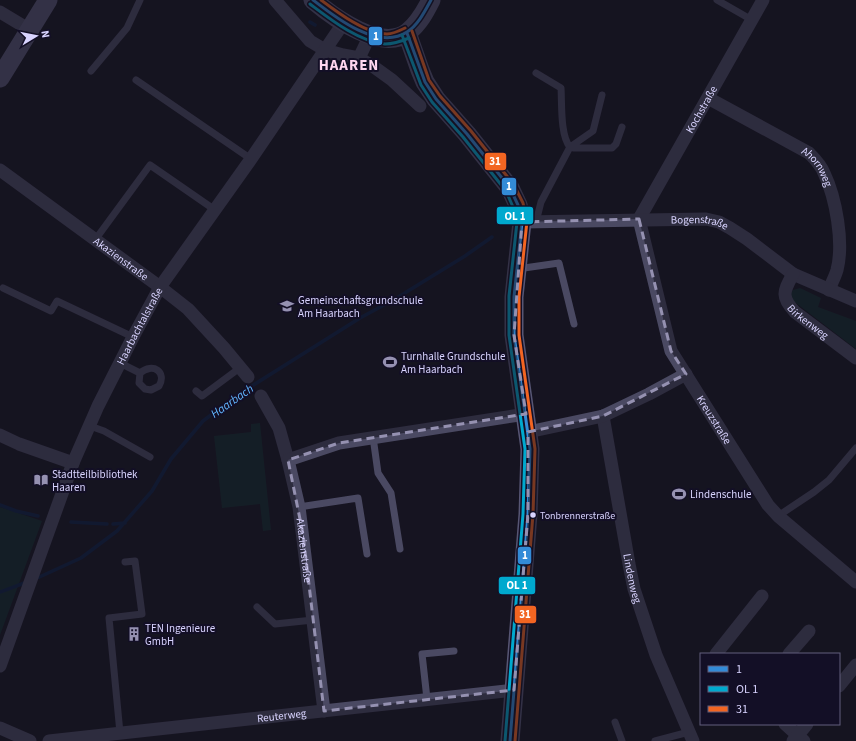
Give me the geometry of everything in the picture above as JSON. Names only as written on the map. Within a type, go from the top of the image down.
[{"type":"main road","points":[[0,78],[48,0]]},
{"type":"main road","points":[[313,0],[326,11],[344,22],[377,38],[387,39],[398,37],[407,33],[420,21],[431,0]]},
{"type":"main road","points":[[407,33],[425,82],[436,99],[467,134],[510,188],[518,205],[529,222],[517,270],[514,297],[514,335],[530,449],[528,514],[510,741]]},
{"type":"street","points":[[275,0],[310,41],[325,50],[359,58],[392,80],[420,106]]},
{"type":"street","name":"Kochstraße","points":[[639,219],[763,0]]},
{"type":"street","points":[[0,12],[30,30]]},
{"type":"street","name":"Haarbachtalstraße","points":[[0,666],[74,463],[120,362],[160,287],[251,159],[344,22]]},
{"type":"street","points":[[359,58],[370,34]]},
{"type":"street","name":"Ahornweg","points":[[708,98],[809,153],[820,166],[824,173],[835,206],[840,241],[837,270],[829,290]]},
{"type":"street","name":"Akazienstraße","points":[[0,170],[188,309],[244,372]]},
{"type":"street","name":"Bogenstraße","points":[[529,222],[639,219],[706,219],[719,222],[747,239],[793,274],[856,301]]},
{"type":"street","name":"Kreuzstraße","points":[[639,219],[671,351],[768,505],[778,516],[856,582]]},
{"type":"street","name":"Birkenweg","points":[[793,274],[784,290],[786,303],[795,312],[856,358]]},
{"type":"street","points":[[288,460],[340,443],[372,437],[603,416],[686,374]]},
{"type":"street","name":"Akazienstraße","points":[[261,396],[279,428],[299,507],[324,711]]},
{"type":"street","name":"Lindenweg","points":[[603,416],[634,589],[656,655],[691,737]]},
{"type":"street","points":[[0,435],[19,444],[74,463]]},
{"type":"street","points":[[717,653],[762,596]]},
{"type":"street","points":[[790,653],[809,631]]},
{"type":"street","points":[[840,685],[856,665]]},
{"type":"street","name":"Reuterweg","points":[[49,741],[120,733],[155,735],[324,711],[514,690]]},
{"type":"street","points":[[786,725],[798,739],[807,725]]},
{"type":"street","points":[[0,728],[30,741]]},
{"type":"lane","points":[[91,71],[127,28],[140,0]]},
{"type":"lane","points":[[717,0],[752,20]]},
{"type":"lane","points":[[536,73],[561,88],[562,122],[568,144],[570,146],[574,148],[612,148],[616,144],[622,127]]},
{"type":"lane","points":[[136,80],[251,159]]},
{"type":"lane","points":[[529,222],[570,146],[593,131],[602,95]]},
{"type":"lane","points":[[95,240],[150,165],[215,210]]},
{"type":"lane","points":[[517,270],[559,263],[574,324]]},
{"type":"lane","points":[[3,288],[51,311],[57,301],[133,338]]},
{"type":"lane","points":[[120,362],[140,373]]},
{"type":"lane","points":[[196,391],[202,396],[244,372]]},
{"type":"lane","points":[[90,426],[104,431],[150,457]]},
{"type":"lane","points":[[372,437],[378,473],[391,493],[400,549]]},
{"type":"lane","points":[[778,516],[829,480],[856,448]]},
{"type":"lane","points":[[299,507],[358,498],[367,554]]},
{"type":"lane","points":[[120,733],[109,618],[142,614],[135,561],[125,562]]},
{"type":"lane","points":[[257,607],[275,624],[313,620]]},
{"type":"lane","points":[[427,699],[422,654],[454,651]]},
{"type":"lane","points":[[615,722],[622,741]]},
{"type":"lane","name":"Lindenweg","points":[[655,741],[691,737]]},
{"type":"highlighted area","points":[[639,219],[671,351],[686,374],[603,416],[528,432],[528,514],[514,690],[324,711],[303,534],[288,460],[339,443],[526,414],[514,335],[522,222]]},
{"type":"green space","points":[[800,288],[821,298],[818,307],[856,321],[856,349],[792,300],[791,293],[793,290]]},
{"type":"green space","points":[[260,423],[271,530],[263,531],[260,504],[222,508],[214,436],[251,432],[251,424]]},
{"type":"green space","points":[[0,507],[42,521],[0,635]]},
{"type":"waterway","name":"Haarbach","points":[[310,22],[315,25]]},
{"type":"waterway","name":"Haarbach","points":[[35,579],[81,558],[117,531],[152,491],[171,459],[203,421],[239,394],[360,318],[395,299],[465,256],[492,237]]},
{"type":"waterway","points":[[0,505],[16,511],[38,516]]},
{"type":"waterway","points":[[71,522],[107,524]]},
{"type":"waterway","name":"Haarbach","points":[[113,524],[125,523]]},
{"type":"waterway","name":"Haarbach","points":[[0,592],[27,582]]},
{"type":"transit line","name":"1","points":[[313,0],[345,23],[358,30],[383,38],[396,37],[415,26],[431,0]]},
{"type":"transit line","name":"31","points":[[321,0],[352,22],[370,30],[389,34],[405,28]]},
{"type":"transit line","points":[[310,4],[345,29],[365,39],[385,44],[395,43],[409,38]]},
{"type":"transit line","name":"31","points":[[412,31],[429,80],[440,96],[471,131],[514,185],[523,203],[527,221],[519,297],[519,335],[535,449],[533,514],[515,741]]},
{"type":"transit line","name":"1","points":[[407,33],[425,82],[436,99],[467,134],[510,188],[518,205],[522,222],[514,297],[514,335],[530,449],[528,514],[510,741]]},
{"type":"transit line","points":[[402,35],[421,85],[432,102],[463,137],[506,191],[513,207],[517,222],[509,296],[509,335],[525,449],[523,514],[505,741]]},
{"type":"place","name":"Gemeinschaftsgrundschule Am Haarbach","points":[[287,306]]},
{"type":"place","name":"Turnhalle Grundschule Am Haarbach","points":[[390,362]]},
{"type":"place","name":"Stadtteilbibliothek Haaren","points":[[41,480]]},
{"type":"place","name":"Lindenschule","points":[[679,494]]},
{"type":"place","name":"Tonbrennerstraße","points":[[533,515]]},
{"type":"place","name":"TEN Ingenieure GmbH","points":[[134,634]]},
{"type":"district","name":"HAAREN","points":[[349,65]]}]
